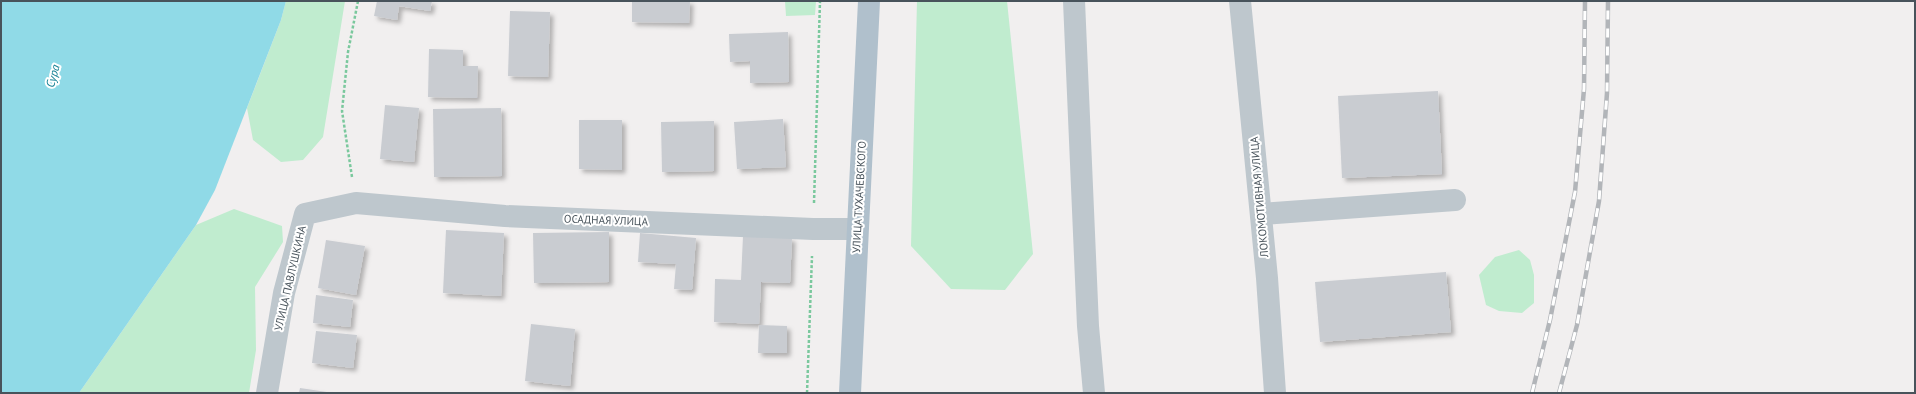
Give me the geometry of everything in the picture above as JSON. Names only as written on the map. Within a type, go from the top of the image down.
[{"type":"main road","name":"УЛИЦА ТУХАЧЕВСКОГО","points":[[850,393],[869,1]]},
{"type":"street","points":[[1074,1],[1088,326],[1094,393]]},
{"type":"street","name":"ЛОКОМОТИВНАЯ УЛИЦА","points":[[1240,1],[1261,214],[1275,393]]},
{"type":"street","points":[[1261,214],[1455,200]]},
{"type":"street","name":"ОСАДНАЯ УЛИЦА","points":[[356,203],[505,216],[813,229],[857,229]]},
{"type":"street","name":"УЛИЦА ПАВЛУШКИНА","points":[[266,393],[284,293],[305,214],[356,203]]},
{"type":"path","points":[[356,203],[342,111],[348,52],[358,1]]},
{"type":"path","points":[[807,393],[820,1]]},
{"type":"green space","points":[[286,1],[345,1],[323,137],[303,160],[281,162],[253,140],[247,108],[281,20]]},
{"type":"green space","points":[[785,1],[816,1],[815,15],[786,16]]},
{"type":"green space","points":[[917,1],[1007,1],[1033,254],[1005,290],[951,289],[911,246]]},
{"type":"green space","points":[[234,209],[282,226],[283,242],[255,287],[256,350],[249,393],[79,393],[196,225]]},
{"type":"green space","points":[[1519,250],[1530,260],[1534,275],[1534,303],[1522,313],[1499,311],[1486,305],[1479,275],[1495,257]]},
{"type":"water","name":"Сура","points":[[1,1],[286,1],[281,20],[215,190],[196,225],[79,393],[1,393]]},
{"type":"building","points":[[377,1],[432,1],[430,11],[399,6],[397,20],[374,16]]},
{"type":"building","points":[[632,1],[690,1],[689,23],[632,22]]},
{"type":"building","points":[[510,11],[550,12],[548,77],[508,76]]},
{"type":"building","points":[[788,32],[789,82],[750,83],[750,61],[730,62],[729,34]]},
{"type":"building","points":[[429,49],[463,50],[463,66],[478,66],[477,98],[428,97]]},
{"type":"building","points":[[1438,91],[1442,174],[1342,178],[1338,96]]},
{"type":"building","points":[[385,105],[419,108],[414,162],[380,159]]},
{"type":"building","points":[[501,108],[502,176],[434,177],[433,109]]},
{"type":"building","points":[[783,119],[786,167],[737,169],[734,122]]},
{"type":"building","points":[[579,120],[622,120],[622,170],[579,169]]},
{"type":"building","points":[[714,121],[714,171],[662,172],[661,122]]},
{"type":"building","points":[[446,230],[504,233],[501,296],[443,293]]},
{"type":"building","points":[[609,232],[609,282],[534,283],[533,233]]},
{"type":"building","points":[[640,233],[696,238],[692,290],[674,289],[676,264],[638,262]]},
{"type":"building","points":[[743,236],[792,238],[790,283],[761,282],[759,324],[714,322],[715,279],[741,280]]},
{"type":"building","points":[[326,240],[365,246],[356,295],[318,288]]},
{"type":"building","points":[[1446,272],[1451,332],[1320,342],[1315,282]]},
{"type":"building","points":[[316,295],[353,300],[350,327],[313,323]]},
{"type":"building","points":[[531,324],[575,329],[570,386],[525,381]]},
{"type":"building","points":[[759,325],[787,326],[787,353],[758,353]]},
{"type":"building","points":[[316,331],[357,335],[353,368],[312,363]]},
{"type":"building","points":[[300,388],[327,392],[327,393],[299,393]]},
{"type":"railway","points":[[1532,393],[1550,320],[1575,192],[1584,89],[1585,1]]},
{"type":"railway","points":[[1559,393],[1577,325],[1599,201],[1607,93],[1608,1]]}]
